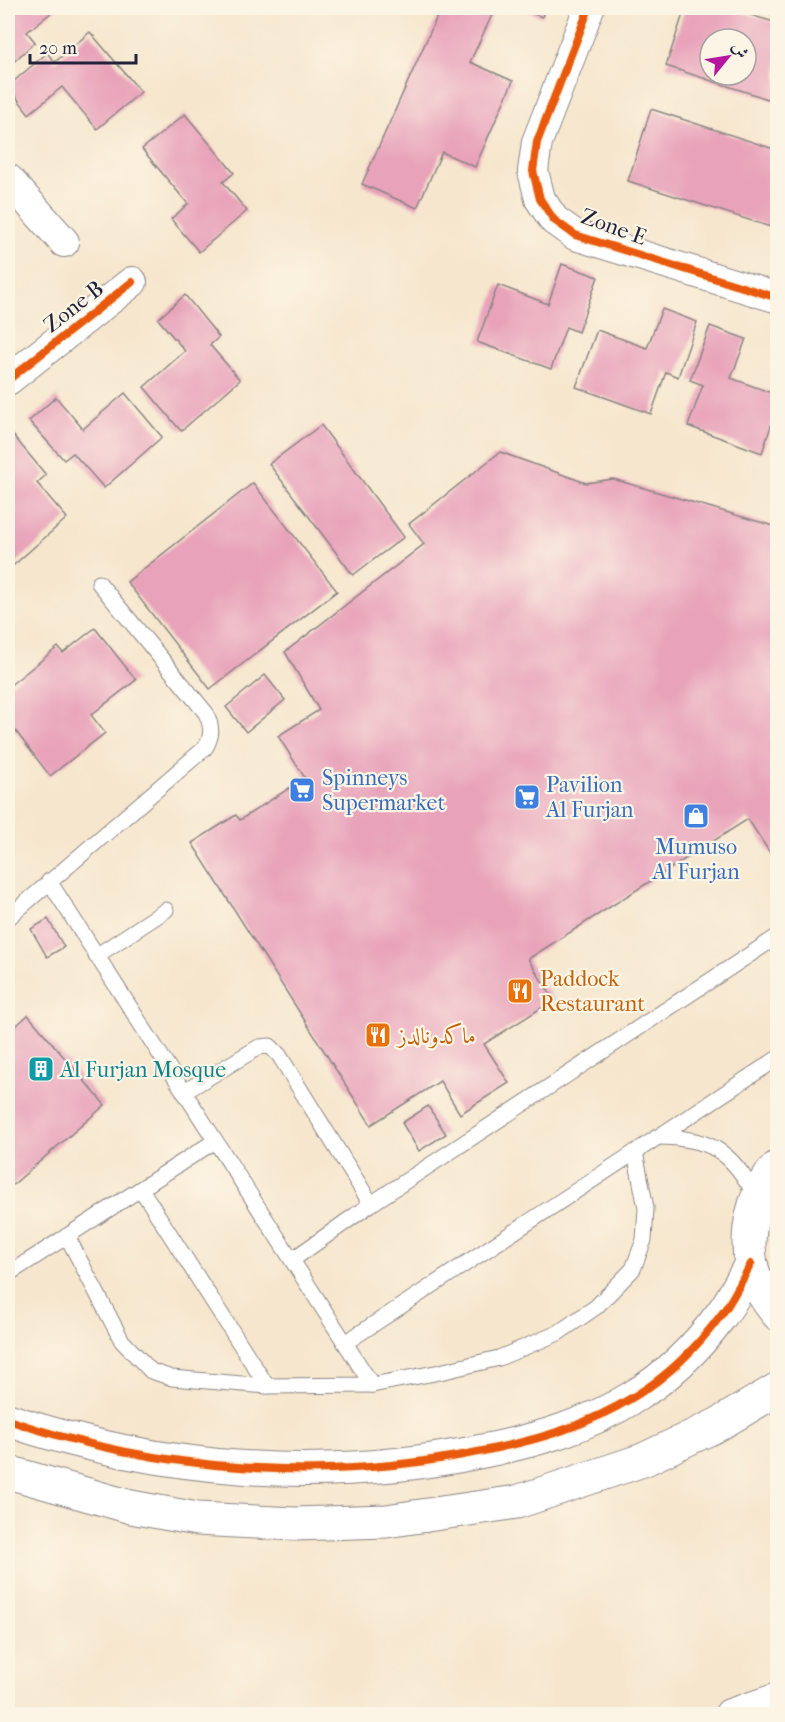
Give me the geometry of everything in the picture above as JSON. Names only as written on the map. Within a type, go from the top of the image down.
[{"type":"street","name":"Zone E","points":[[589,8],[537,141],[533,171],[540,199],[554,220],[575,235],[777,298]]},
{"type":"street","points":[[8,179],[64,242]]},
{"type":"street","name":"Zone B","points":[[8,380],[132,282]]},
{"type":"street","points":[[777,1167],[757,1199],[749,1232],[752,1264],[761,1290],[777,1314]]},
{"type":"street","points":[[8,1420],[104,1448],[188,1463],[273,1470],[359,1469],[444,1459],[529,1442],[585,1424],[637,1395],[682,1359],[714,1324],[752,1264]]},
{"type":"street","points":[[8,1472],[131,1507],[197,1519],[295,1524],[386,1521],[517,1502],[642,1460],[719,1424],[777,1389]]},
{"type":"street","points":[[730,1714],[777,1698]]},
{"type":"lane","points":[[8,918],[205,747],[212,731],[206,714],[99,583]]},
{"type":"lane","points":[[49,881],[372,1385]]},
{"type":"lane","points":[[96,956],[166,910]]},
{"type":"lane","points":[[292,1260],[371,1204],[777,936]]},
{"type":"lane","points":[[184,1092],[259,1047],[270,1046],[279,1055],[371,1204]]},
{"type":"lane","points":[[345,1342],[777,1058]]},
{"type":"lane","points":[[657,1137],[683,1137],[707,1144],[722,1153],[746,1176],[757,1199]]},
{"type":"lane","points":[[8,1275],[215,1141]]},
{"type":"lane","points":[[67,1236],[122,1341],[151,1371],[172,1378],[267,1386],[372,1385],[499,1358],[558,1333],[596,1306],[633,1269],[644,1240],[646,1208],[634,1152]]},
{"type":"lane","points":[[141,1189],[267,1386]]},
{"type":"building","points":[[8,8],[57,8],[27,32],[35,42],[8,67]]},
{"type":"building","points":[[441,8],[476,8],[492,15],[470,62],[513,81],[475,167],[442,152],[417,208],[362,184]]},
{"type":"building","points":[[517,8],[545,8],[542,17]]},
{"type":"building","points":[[685,8],[728,8],[777,23],[777,102],[731,87],[758,87],[758,27],[698,27],[698,76],[666,66]]},
{"type":"building","points":[[90,32],[141,92],[97,129],[62,87],[29,114],[8,86],[47,53],[55,62]]},
{"type":"building","points":[[651,109],[777,150],[777,229],[628,181]]},
{"type":"building","points":[[185,114],[234,173],[223,182],[247,211],[199,252],[171,219],[188,204],[142,149]]},
{"type":"building","points":[[562,264],[598,277],[578,332],[566,327],[551,369],[477,342],[498,285],[548,304]]},
{"type":"building","points":[[185,295],[219,337],[210,345],[240,380],[181,431],[144,387],[185,351],[158,319]]},
{"type":"building","points":[[662,309],[697,322],[678,377],[666,372],[651,414],[576,387],[597,330],[647,348]]},
{"type":"building","points":[[710,326],[746,339],[731,378],[777,395],[777,408],[762,453],[688,426],[703,385],[690,380]]},
{"type":"building","points":[[125,393],[162,437],[104,488],[73,453],[64,460],[29,421],[56,397],[83,429]]},
{"type":"building","points":[[321,425],[404,537],[353,575],[269,464]]},
{"type":"building","points":[[12,434],[46,475],[37,483],[67,518],[8,570],[8,493],[12,489],[8,484],[8,438]]},
{"type":"building","name":"Pavilion Al Furjan","points":[[500,452],[586,483],[613,479],[777,527],[777,848],[770,853],[748,819],[528,959],[554,1000],[484,1044],[509,1083],[460,1114],[440,1081],[371,1125],[192,843],[236,815],[240,820],[305,778],[278,736],[319,710],[285,652],[424,544],[409,524]]},
{"type":"building","points":[[253,483],[337,591],[210,689],[127,582]]},
{"type":"building","points":[[95,628],[136,680],[91,715],[105,733],[50,776],[8,721],[8,687],[58,647],[63,653]]},
{"type":"building","points":[[265,675],[285,700],[246,732],[226,707]]},
{"type":"building","points":[[48,919],[64,947],[47,957],[31,929]]},
{"type":"building","name":"Al Furjan Mosque","points":[[28,1015],[105,1105],[8,1189],[8,1033]]},
{"type":"building","points":[[428,1106],[446,1134],[419,1151],[402,1123]]},
{"type":"cycle path","points":[[589,8],[537,142],[533,171],[540,199],[554,220],[575,235],[778,298]]},
{"type":"cycle path","points":[[8,380],[132,282]]},
{"type":"cycle path","points":[[8,1420],[66,1438],[124,1451],[183,1461],[243,1467],[303,1469],[364,1467],[423,1461],[483,1451],[562,1431],[617,1407],[647,1388],[682,1360],[712,1327],[729,1303],[751,1264]]},
{"type":"place","name":"Spinneys Supermarket","points":[[302,790]]},
{"type":"place","name":"Pavilion Al Furjan","points":[[527,797]]},
{"type":"place","name":"Mumuso Al Furjan","points":[[696,816]]},
{"type":"place","name":"Paddock Restaurant","points":[[520,991]]},
{"type":"place","name":"ماكدونالدز","points":[[378,1035]]},
{"type":"place","name":"Al Furjan Mosque","points":[[41,1069]]}]
